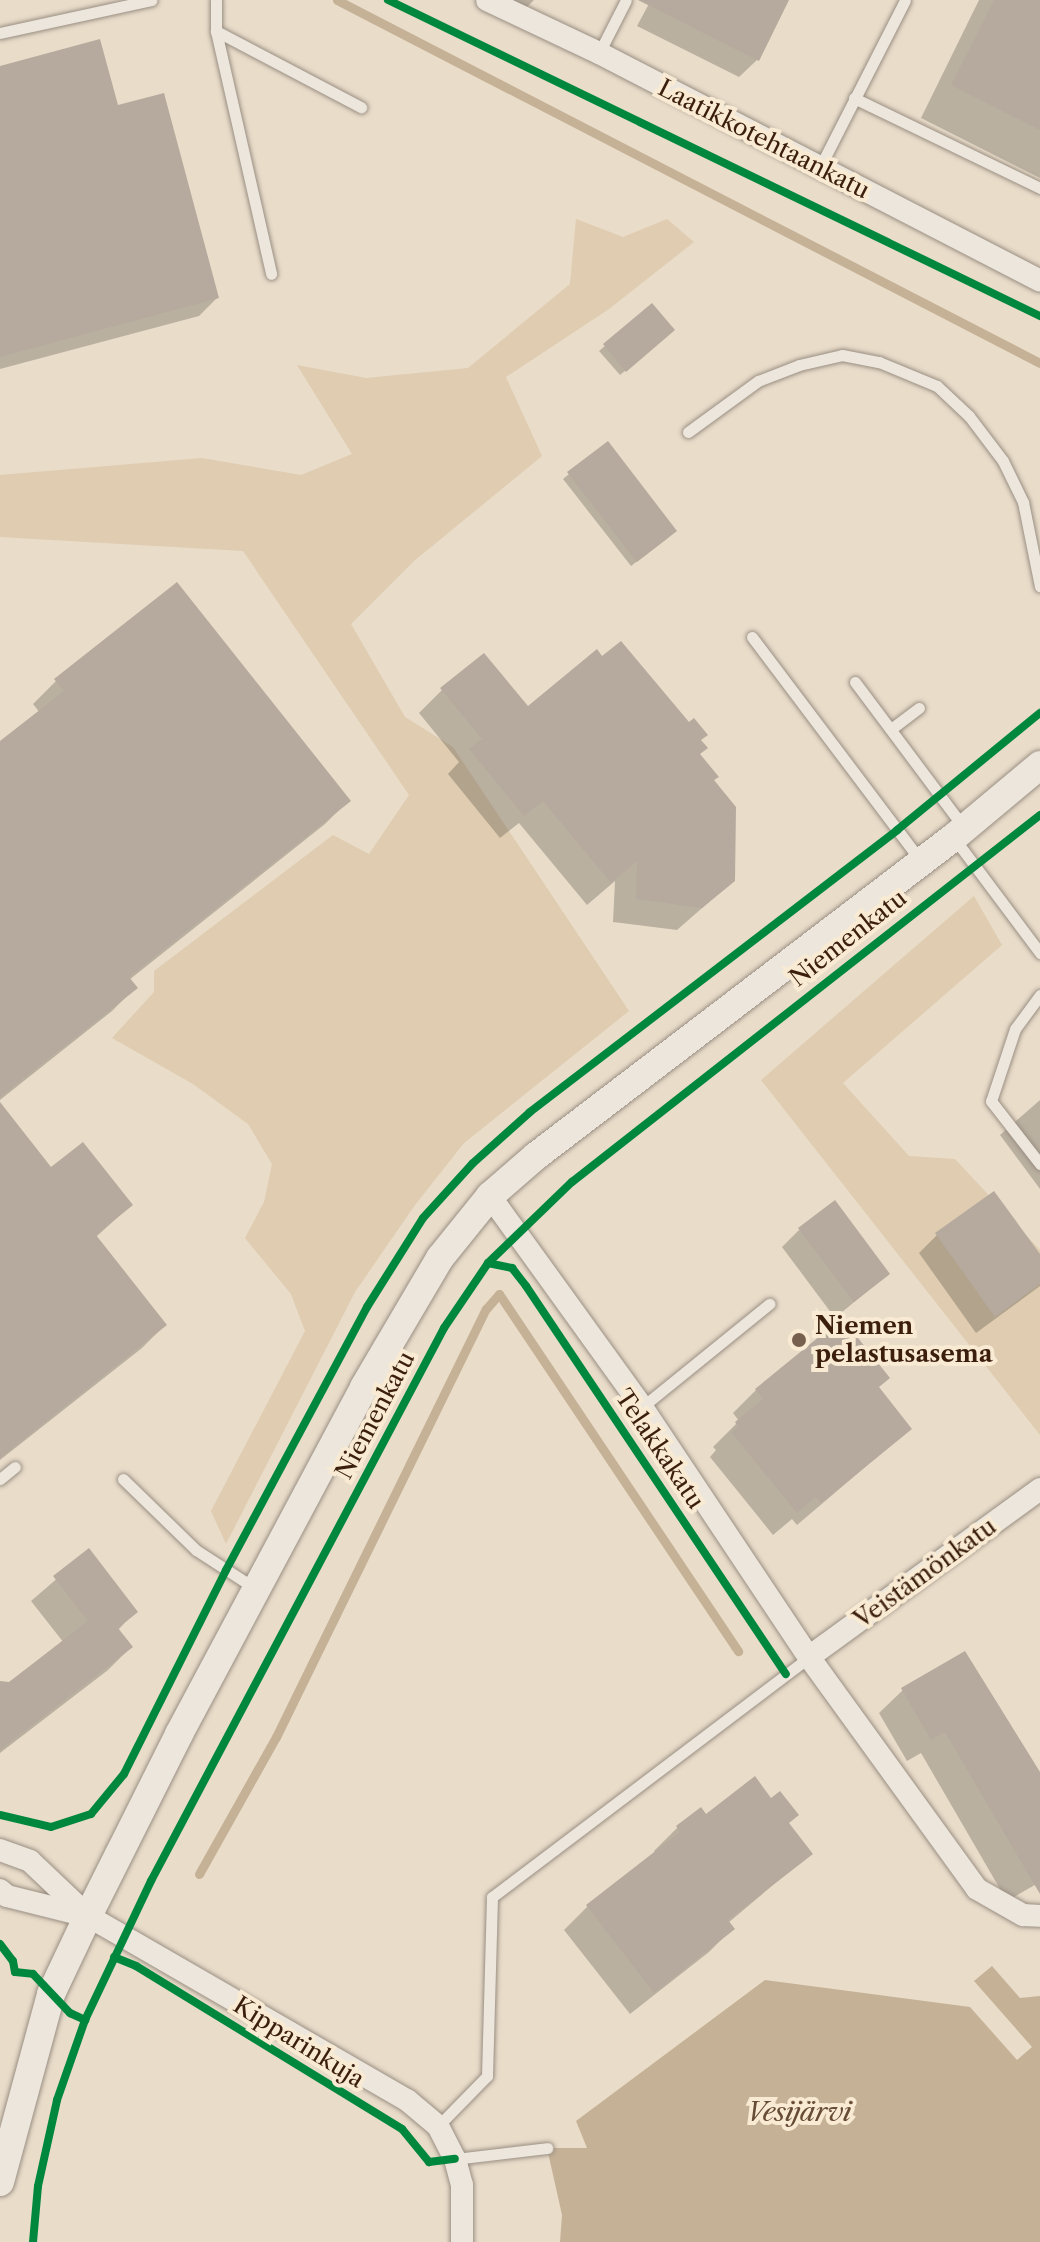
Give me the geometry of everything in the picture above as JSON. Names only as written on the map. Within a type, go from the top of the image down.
[{"type":"street","name":"Laatikkotehtaankatu","points":[[487,0],[599,53],[1040,281]]},
{"type":"street","name":"Niemenkatu","points":[[0,2182],[51,1994],[88,1916],[364,1387],[440,1258],[490,1196],[560,1137],[959,833],[1040,765]]},
{"type":"street","name":"Telakkakatu","points":[[490,1196],[642,1407],[809,1657],[977,1889],[1023,1915],[1040,1916]]},
{"type":"street","name":"Veistämönkatu","points":[[809,1657],[1040,1489]]},
{"type":"street","points":[[0,1850],[30,1861],[88,1916]]},
{"type":"street","points":[[0,1890],[7,1896],[88,1916]]},
{"type":"street","name":"Kipparinkuja","points":[[88,1916],[407,2100],[438,2126],[455,2159],[462,2185],[462,2242]]},
{"type":"lane","points":[[0,33],[151,0]]},
{"type":"lane","points":[[216,0],[216,31],[271,274]]},
{"type":"lane","points":[[599,53],[626,0]]},
{"type":"lane","points":[[820,167],[905,0]]},
{"type":"lane","points":[[216,31],[361,107]]},
{"type":"lane","points":[[854,98],[1040,188]]},
{"type":"lane","points":[[688,432],[758,381],[799,365],[842,355],[879,362],[937,386],[969,416],[1003,461],[1023,502],[1040,586]]},
{"type":"lane","points":[[752,637],[921,861]]},
{"type":"lane","points":[[855,682],[891,729],[1040,953]]},
{"type":"lane","points":[[891,729],[919,708]]},
{"type":"lane","points":[[1040,995],[1015,1029],[991,1101],[1040,1164]]},
{"type":"lane","points":[[642,1407],[769,1304]]},
{"type":"lane","points":[[0,1479],[15,1467]]},
{"type":"lane","points":[[123,1479],[196,1550],[256,1589]]},
{"type":"lane","points":[[438,2126],[487,2076],[492,1897],[809,1657]]},
{"type":"lane","points":[[455,2159],[547,2148]]},
{"type":"shaded area","points":[[576,219],[623,237],[667,219],[694,242],[609,309],[506,377],[542,456],[414,561],[351,624],[405,717],[453,747],[629,1011],[464,1143],[415,1205],[355,1292],[226,1544],[211,1511],[305,1331],[291,1294],[245,1238],[264,1202],[272,1164],[248,1124],[193,1084],[112,1038],[154,992],[154,971],[333,835],[369,854],[409,795],[243,551],[0,537],[0,475],[202,458],[301,475],[352,454],[297,365],[366,378],[468,368],[570,284]]},
{"type":"shaded area","points":[[974,896],[1002,945],[843,1083],[909,1156],[955,1159],[1040,1250],[1040,1435],[761,1080]]},
{"type":"water","name":"Vesijärvi","points":[[992,1966],[1020,1998],[1040,1996],[1040,2242],[560,2242],[562,2215],[547,2148],[587,2148],[576,2121],[765,1980],[970,2007],[1017,2060],[1032,2047],[974,1981]]},
{"type":"building","points":[[638,0],[789,0],[759,61]]},
{"type":"building","points":[[994,0],[1040,0],[1040,130],[951,85]]},
{"type":"building","points":[[100,39],[118,105],[164,93],[219,298],[0,357],[0,66]]},
{"type":"building","points":[[652,303],[675,330],[626,372],[603,344]]},
{"type":"building","points":[[608,441],[677,531],[637,562],[567,472]]},
{"type":"building","points":[[177,582],[351,801],[129,977],[138,988],[0,1097],[0,741],[64,691],[54,679]]},
{"type":"building","points":[[621,641],[689,722],[694,718],[708,735],[701,740],[708,748],[700,754],[719,777],[714,780],[736,807],[735,881],[702,908],[636,899],[637,861],[611,883],[543,801],[524,816],[469,749],[482,739],[440,688],[484,653],[528,706],[597,649],[602,656]]},
{"type":"building","points":[[0,1102],[51,1167],[83,1142],[133,1205],[96,1235],[167,1325],[0,1458]]},
{"type":"building","points":[[994,1191],[1040,1254],[1040,1284],[995,1317],[935,1233]]},
{"type":"building","points":[[835,1200],[890,1274],[854,1302],[798,1228]]},
{"type":"building","points":[[842,1318],[890,1378],[879,1387],[912,1429],[821,1503],[816,1497],[797,1513],[731,1432],[738,1427],[735,1422],[763,1399],[755,1389]]},
{"type":"building","points":[[89,1548],[138,1612],[118,1628],[133,1647],[0,1750],[0,1681],[9,1682],[88,1621],[53,1576]]},
{"type":"building","points":[[965,1651],[1040,1772],[1040,1894],[945,1732],[931,1740],[901,1688]]},
{"type":"building","points":[[755,1776],[771,1798],[780,1791],[799,1815],[789,1823],[813,1854],[728,1920],[735,1929],[654,1993],[586,1905],[680,1832],[676,1826],[701,1807],[706,1814]]},
{"type":"waterway","points":[[337,0],[1040,363]]},
{"type":"waterway","points":[[199,1874],[276,1737],[486,1309],[499,1294],[738,1651]]},
{"type":"cycle path","points":[[388,0],[1040,316]]},
{"type":"cycle path","points":[[0,1815],[51,1827],[91,1814],[124,1774],[226,1570],[367,1307],[423,1218],[473,1163],[530,1112],[897,830],[1040,713]]},
{"type":"cycle path","points":[[33,2242],[38,2186],[57,2100],[85,2020],[151,1881],[444,1328],[488,1263],[572,1182],[1040,815]]},
{"type":"cycle path","points":[[488,1263],[512,1268],[526,1286],[786,1674]]},
{"type":"cycle path","points":[[0,1944],[13,1961],[15,1972],[33,1974],[70,2013],[85,2020]]},
{"type":"cycle path","points":[[114,1957],[136,1966],[402,2129],[429,2162],[455,2159]]},
{"type":"place","name":"Niemen pelastusasema","points":[[799,1340]]}]
